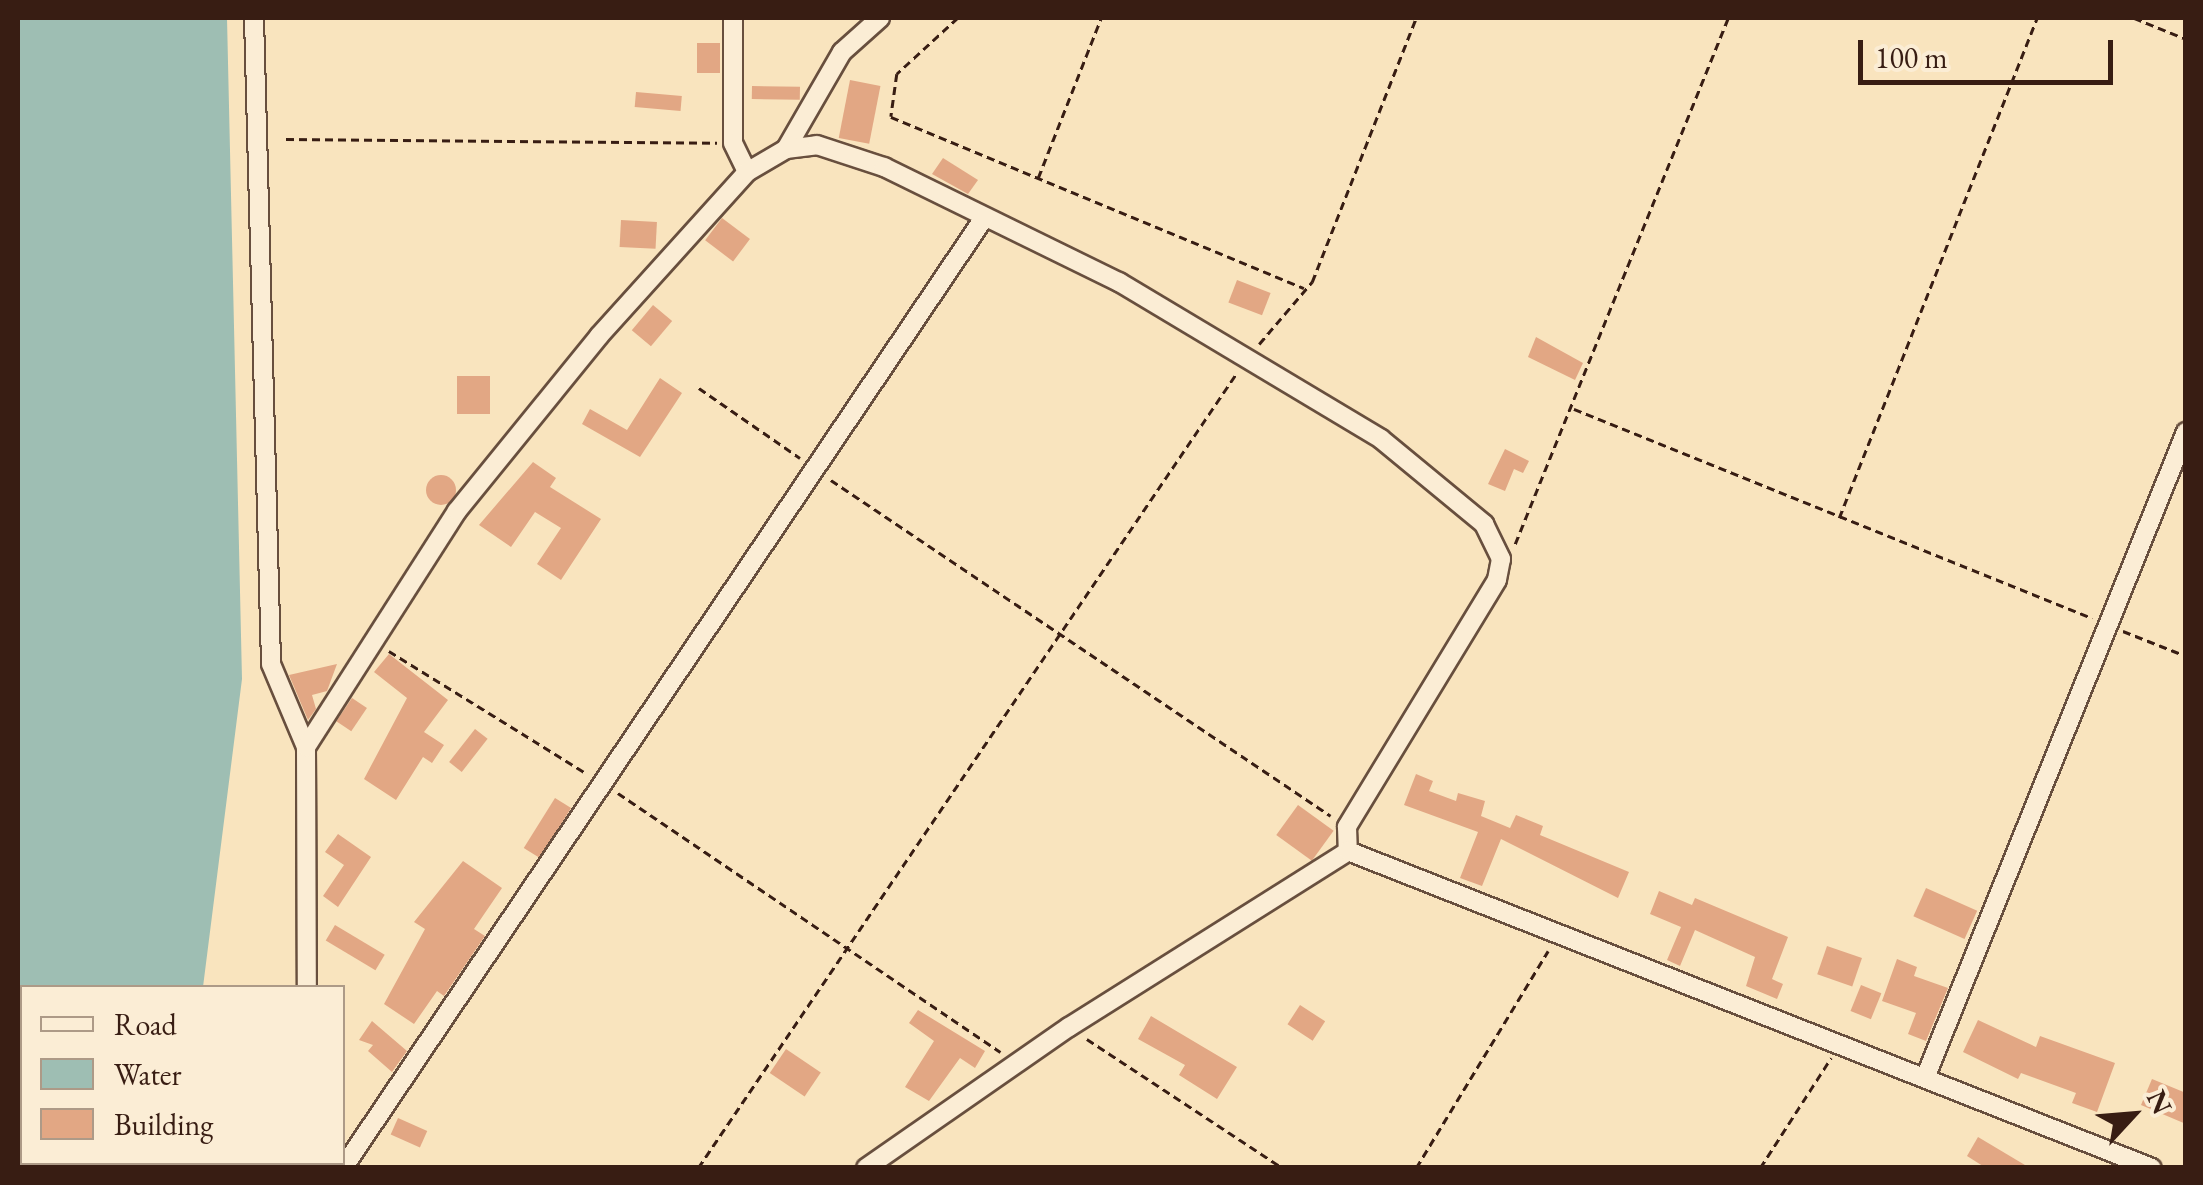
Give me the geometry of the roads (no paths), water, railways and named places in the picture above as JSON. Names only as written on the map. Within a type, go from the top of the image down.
[{"type":"street","points":[[254,18],[271,664],[306,746],[308,985]]},
{"type":"street","points":[[734,18],[733,143],[747,172]]},
{"type":"street","points":[[786,149],[842,52],[880,18]]},
{"type":"street","points":[[306,746],[457,512],[599,336],[747,172],[786,149],[817,145],[851,152],[1119,282],[1381,439],[1460,498],[1484,524],[1501,559],[1497,580],[1347,827],[1348,850]]},
{"type":"street","points":[[345,1156],[605,784],[984,218]]},
{"type":"street","points":[[1926,1078],[2186,432]]},
{"type":"street","points":[[1348,850],[1926,1078],[2127,1163],[2152,1168]]},
{"type":"street","points":[[866,1168],[1068,1027],[1348,850]]},
{"type":"water","points":[[18,18],[227,18],[242,679],[203,985],[20,985],[20,1165],[181,1167],[18,1167]]}]
